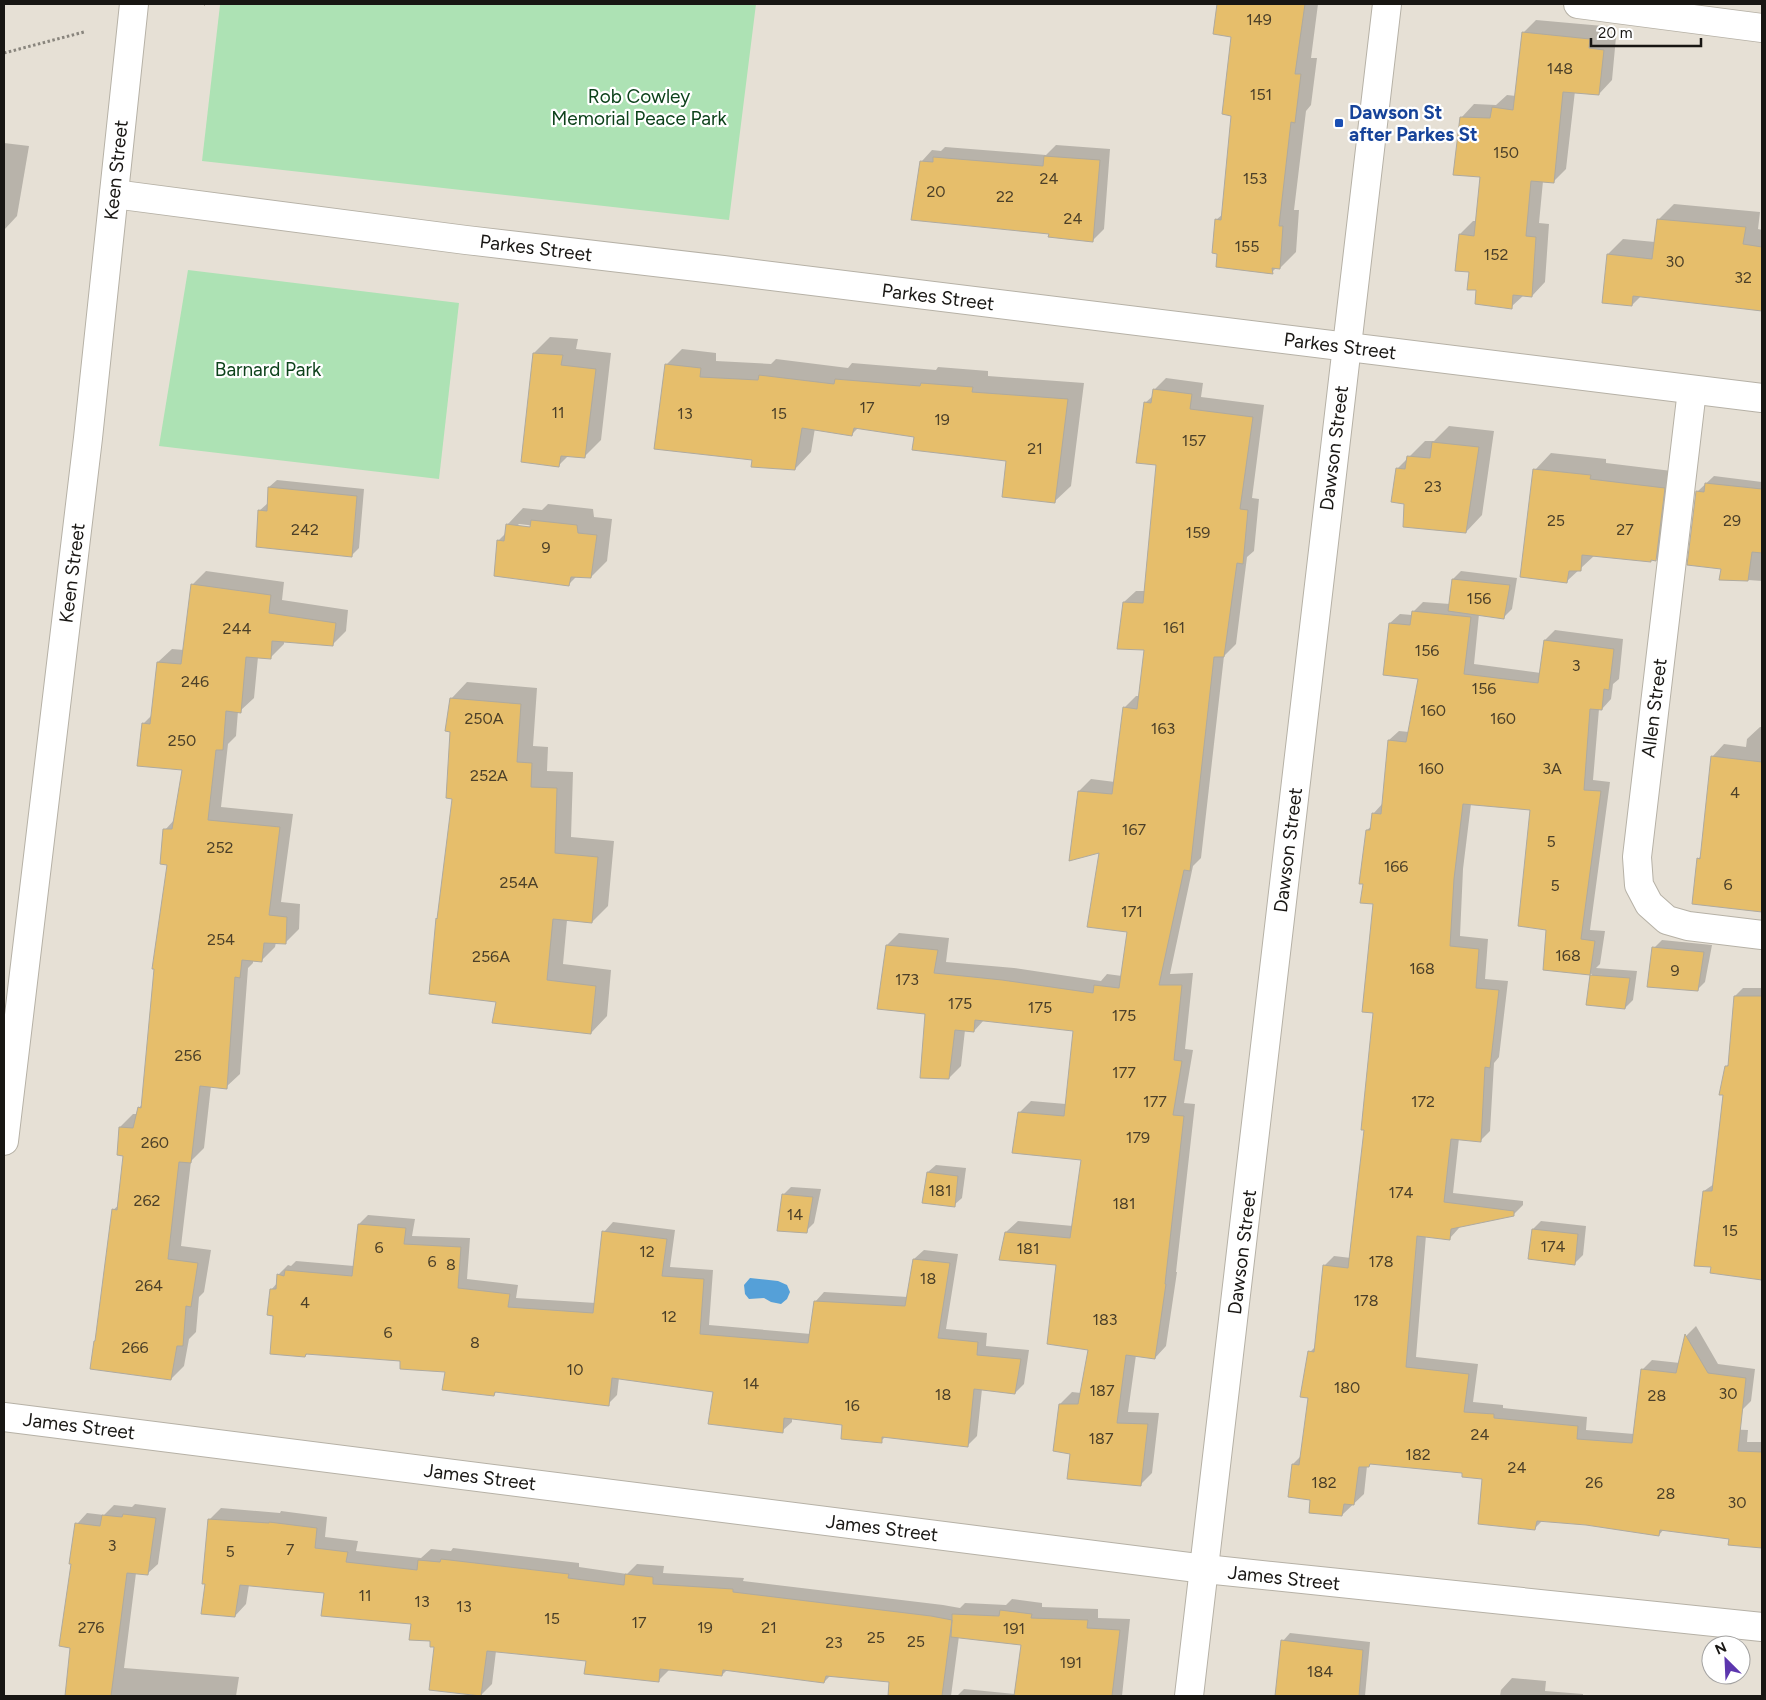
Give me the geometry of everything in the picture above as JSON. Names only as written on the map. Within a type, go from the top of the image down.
[{"type":"street","name":"Keen Street","points":[[4,1141],[87,448],[134,4]]},
{"type":"street","name":"Dawson Street","points":[[1189,1696],[1386,4]]},
{"type":"street","points":[[1578,4],[1762,28]]},
{"type":"street","name":"Parkes Street","points":[[114,194],[466,240],[1762,398]]},
{"type":"street","name":"Allen Street","points":[[1692,390],[1637,857],[1639,885],[1649,904],[1667,920],[1688,926],[1762,935]]},
{"type":"street","name":"James Street","points":[[4,1417],[1205,1569],[1762,1627]]},
{"type":"path","points":[[4,53],[84,32]]},
{"type":"green space","name":"Rob Cowley Memorial Peace Park","points":[[756,4],[729,220],[202,161],[220,5]]},
{"type":"green space","name":"Barnard Park","points":[[188,270],[459,303],[439,479],[159,446]]},
{"type":"water","points":[[750,1278],[778,1281],[787,1285],[790,1292],[787,1299],[781,1304],[764,1298],[749,1299],[745,1294],[744,1285]]},
{"type":"building","points":[[1217,4],[1305,4],[1295,74],[1301,74],[1295,123],[1291,122],[1279,226],[1283,226],[1280,269],[1272,268],[1273,274],[1216,267],[1217,254],[1212,253],[1215,219],[1221,220],[1231,116],[1222,114],[1231,37],[1213,34]]},
{"type":"building","points":[[1522,32],[1590,39],[1589,48],[1604,50],[1599,95],[1563,92],[1554,183],[1531,181],[1526,236],[1536,237],[1532,297],[1513,295],[1512,309],[1475,304],[1476,290],[1467,290],[1469,272],[1455,271],[1459,234],[1474,236],[1480,177],[1453,175],[1460,117],[1490,118],[1492,107],[1513,110]]},
{"type":"building","points":[[1044,156],[1100,160],[1093,242],[1048,237],[1049,234],[911,220],[920,161],[933,162],[933,157],[1043,166]]},
{"type":"building","points":[[1657,219],[1746,227],[1743,244],[1762,247],[1762,311],[1633,296],[1632,306],[1602,303],[1607,254],[1652,259]]},
{"type":"building","points":[[533,353],[563,355],[561,365],[596,369],[585,458],[561,456],[559,467],[521,462]]},
{"type":"building","points":[[665,364],[701,368],[700,377],[758,380],[759,375],[834,384],[835,379],[920,386],[921,383],[973,387],[972,392],[1068,399],[1055,503],[1002,497],[1006,461],[912,450],[914,437],[854,428],[852,436],[802,428],[795,470],[751,467],[752,460],[654,449]]},
{"type":"building","points":[[1153,389],[1192,394],[1190,409],[1253,417],[1240,509],[1248,510],[1243,564],[1237,563],[1224,657],[1214,657],[1190,871],[1184,870],[1159,985],[1182,985],[1174,1060],[1182,1061],[1173,1115],[1184,1116],[1166,1284],[1155,1359],[1126,1355],[1117,1423],[1148,1424],[1141,1486],[1067,1479],[1070,1454],[1053,1451],[1059,1404],[1078,1404],[1088,1350],[1047,1344],[1056,1265],[999,1260],[1005,1232],[1070,1238],[1081,1160],[1012,1153],[1018,1112],[1064,1116],[1073,1031],[975,1020],[974,1032],[955,1030],[949,1079],[920,1078],[925,1014],[877,1009],[886,945],[938,950],[934,973],[1002,980],[1093,993],[1094,985],[1119,988],[1127,932],[1087,927],[1099,853],[1069,861],[1078,791],[1112,794],[1123,707],[1137,709],[1144,650],[1117,649],[1123,602],[1143,603],[1156,465],[1136,463],[1144,402],[1151,403]]},
{"type":"building","points":[[1432,442],[1479,447],[1466,533],[1403,527],[1404,504],[1391,502],[1396,468],[1405,469],[1407,456],[1430,458]]},
{"type":"building","points":[[1533,469],[1591,475],[1590,479],[1665,488],[1656,561],[1582,555],[1581,571],[1569,571],[1567,583],[1520,577]]},
{"type":"building","points":[[1705,483],[1762,489],[1762,553],[1752,552],[1748,581],[1719,580],[1721,569],[1687,565],[1696,491],[1704,492]]},
{"type":"building","points":[[268,487],[357,496],[352,557],[256,547],[258,510],[267,511]]},
{"type":"building","points":[[531,520],[577,525],[578,533],[597,535],[591,578],[571,577],[569,586],[494,576],[497,540],[504,541],[506,524],[530,527]]},
{"type":"building","points":[[1452,579],[1510,585],[1504,619],[1448,611]]},
{"type":"building","points":[[191,584],[271,595],[269,613],[336,623],[333,646],[272,641],[271,659],[246,657],[241,713],[226,711],[223,750],[216,750],[208,820],[280,827],[269,915],[287,917],[286,944],[264,943],[262,962],[242,960],[240,978],[235,977],[227,1089],[200,1086],[191,1163],[179,1162],[168,1259],[198,1263],[191,1307],[186,1306],[183,1346],[177,1346],[171,1380],[90,1369],[112,1209],[117,1210],[123,1156],[117,1155],[119,1127],[133,1128],[138,1107],[141,1108],[154,969],[152,969],[167,865],[160,864],[163,829],[172,829],[182,770],[137,766],[142,723],[150,724],[157,662],[181,664]]},
{"type":"building","points":[[1412,611],[1471,617],[1464,674],[1538,683],[1544,640],[1614,649],[1609,690],[1604,689],[1602,710],[1590,709],[1584,790],[1601,791],[1581,939],[1595,941],[1590,975],[1543,970],[1546,930],[1518,926],[1530,810],[1463,804],[1454,879],[1450,946],[1479,949],[1476,988],[1499,990],[1490,1068],[1485,1067],[1481,1142],[1451,1139],[1444,1202],[1514,1211],[1514,1216],[1451,1229],[1450,1240],[1417,1236],[1406,1367],[1469,1374],[1464,1412],[1494,1414],[1494,1418],[1578,1426],[1577,1439],[1632,1443],[1641,1369],[1676,1373],[1685,1334],[1708,1373],[1746,1378],[1738,1451],[1762,1452],[1762,1548],[1728,1545],[1729,1539],[1660,1530],[1659,1536],[1586,1525],[1537,1521],[1535,1530],[1478,1524],[1482,1479],[1462,1477],[1462,1473],[1370,1464],[1369,1467],[1359,1467],[1354,1505],[1344,1504],[1342,1516],[1309,1513],[1310,1500],[1288,1497],[1292,1464],[1299,1465],[1308,1398],[1300,1397],[1308,1351],[1314,1352],[1323,1265],[1348,1268],[1364,1130],[1361,1130],[1373,1013],[1362,1012],[1373,904],[1360,903],[1363,884],[1359,884],[1366,830],[1370,830],[1372,813],[1381,814],[1388,740],[1406,742],[1418,679],[1383,675],[1389,623],[1410,625]]},
{"type":"building","points":[[450,698],[521,704],[517,762],[532,763],[531,787],[557,788],[555,853],[598,857],[592,923],[553,919],[547,980],[596,986],[591,1034],[492,1023],[496,1002],[429,994],[436,918],[452,799],[446,798],[450,732],[445,731]]},
{"type":"building","points":[[1711,756],[1762,762],[1762,912],[1692,904],[1697,858],[1700,859]]},
{"type":"building","points":[[1652,947],[1704,952],[1698,991],[1647,987]]},
{"type":"building","points":[[1590,975],[1630,978],[1625,1009],[1586,1005]]},
{"type":"building","points":[[1734,996],[1762,996],[1762,1280],[1710,1273],[1711,1267],[1694,1266],[1703,1191],[1712,1191],[1723,1095],[1719,1095],[1725,1066],[1728,1066]]},
{"type":"building","points":[[927,1172],[958,1176],[955,1207],[922,1203]]},
{"type":"building","points":[[782,1194],[813,1197],[807,1233],[777,1231]]},
{"type":"building","points":[[358,1224],[406,1228],[404,1244],[461,1247],[458,1288],[510,1294],[508,1307],[593,1313],[602,1231],[667,1239],[662,1276],[704,1279],[700,1334],[808,1343],[814,1301],[905,1306],[913,1259],[950,1263],[938,1338],[978,1342],[977,1355],[1021,1359],[1015,1394],[974,1389],[968,1447],[882,1437],[882,1443],[841,1439],[842,1425],[784,1418],[783,1433],[708,1424],[713,1392],[612,1378],[609,1406],[495,1392],[494,1396],[442,1390],[445,1372],[400,1369],[400,1361],[306,1354],[305,1357],[270,1354],[273,1316],[267,1315],[270,1289],[276,1289],[277,1274],[284,1276],[285,1270],[352,1276]]},
{"type":"building","points":[[1532,1229],[1578,1234],[1575,1265],[1528,1259]]},
{"type":"building","points":[[123,1514],[156,1518],[148,1575],[127,1573],[111,1696],[65,1696],[70,1648],[59,1646],[75,1523],[100,1526],[102,1515],[122,1517]]},
{"type":"building","points":[[208,1519],[269,1522],[317,1528],[315,1548],[348,1552],[346,1562],[417,1570],[418,1560],[440,1562],[441,1559],[569,1574],[568,1578],[624,1585],[625,1574],[653,1577],[653,1584],[733,1589],[733,1592],[952,1620],[942,1696],[888,1696],[889,1682],[826,1676],[824,1683],[723,1670],[722,1676],[660,1669],[659,1682],[584,1674],[586,1661],[487,1651],[481,1696],[429,1690],[434,1647],[430,1647],[430,1641],[409,1640],[411,1624],[321,1616],[324,1593],[240,1585],[235,1617],[201,1614],[205,1584],[202,1584]]},
{"type":"building","points":[[1000,1610],[1032,1614],[1031,1618],[1088,1620],[1087,1628],[1120,1630],[1112,1696],[1014,1696],[1021,1645],[951,1637],[952,1614],[999,1616]]},
{"type":"building","points":[[1281,1640],[1363,1650],[1359,1696],[1275,1696]]},
{"type":"place","name":"Dawson St after Parkes St","points":[[1339,123]]}]
